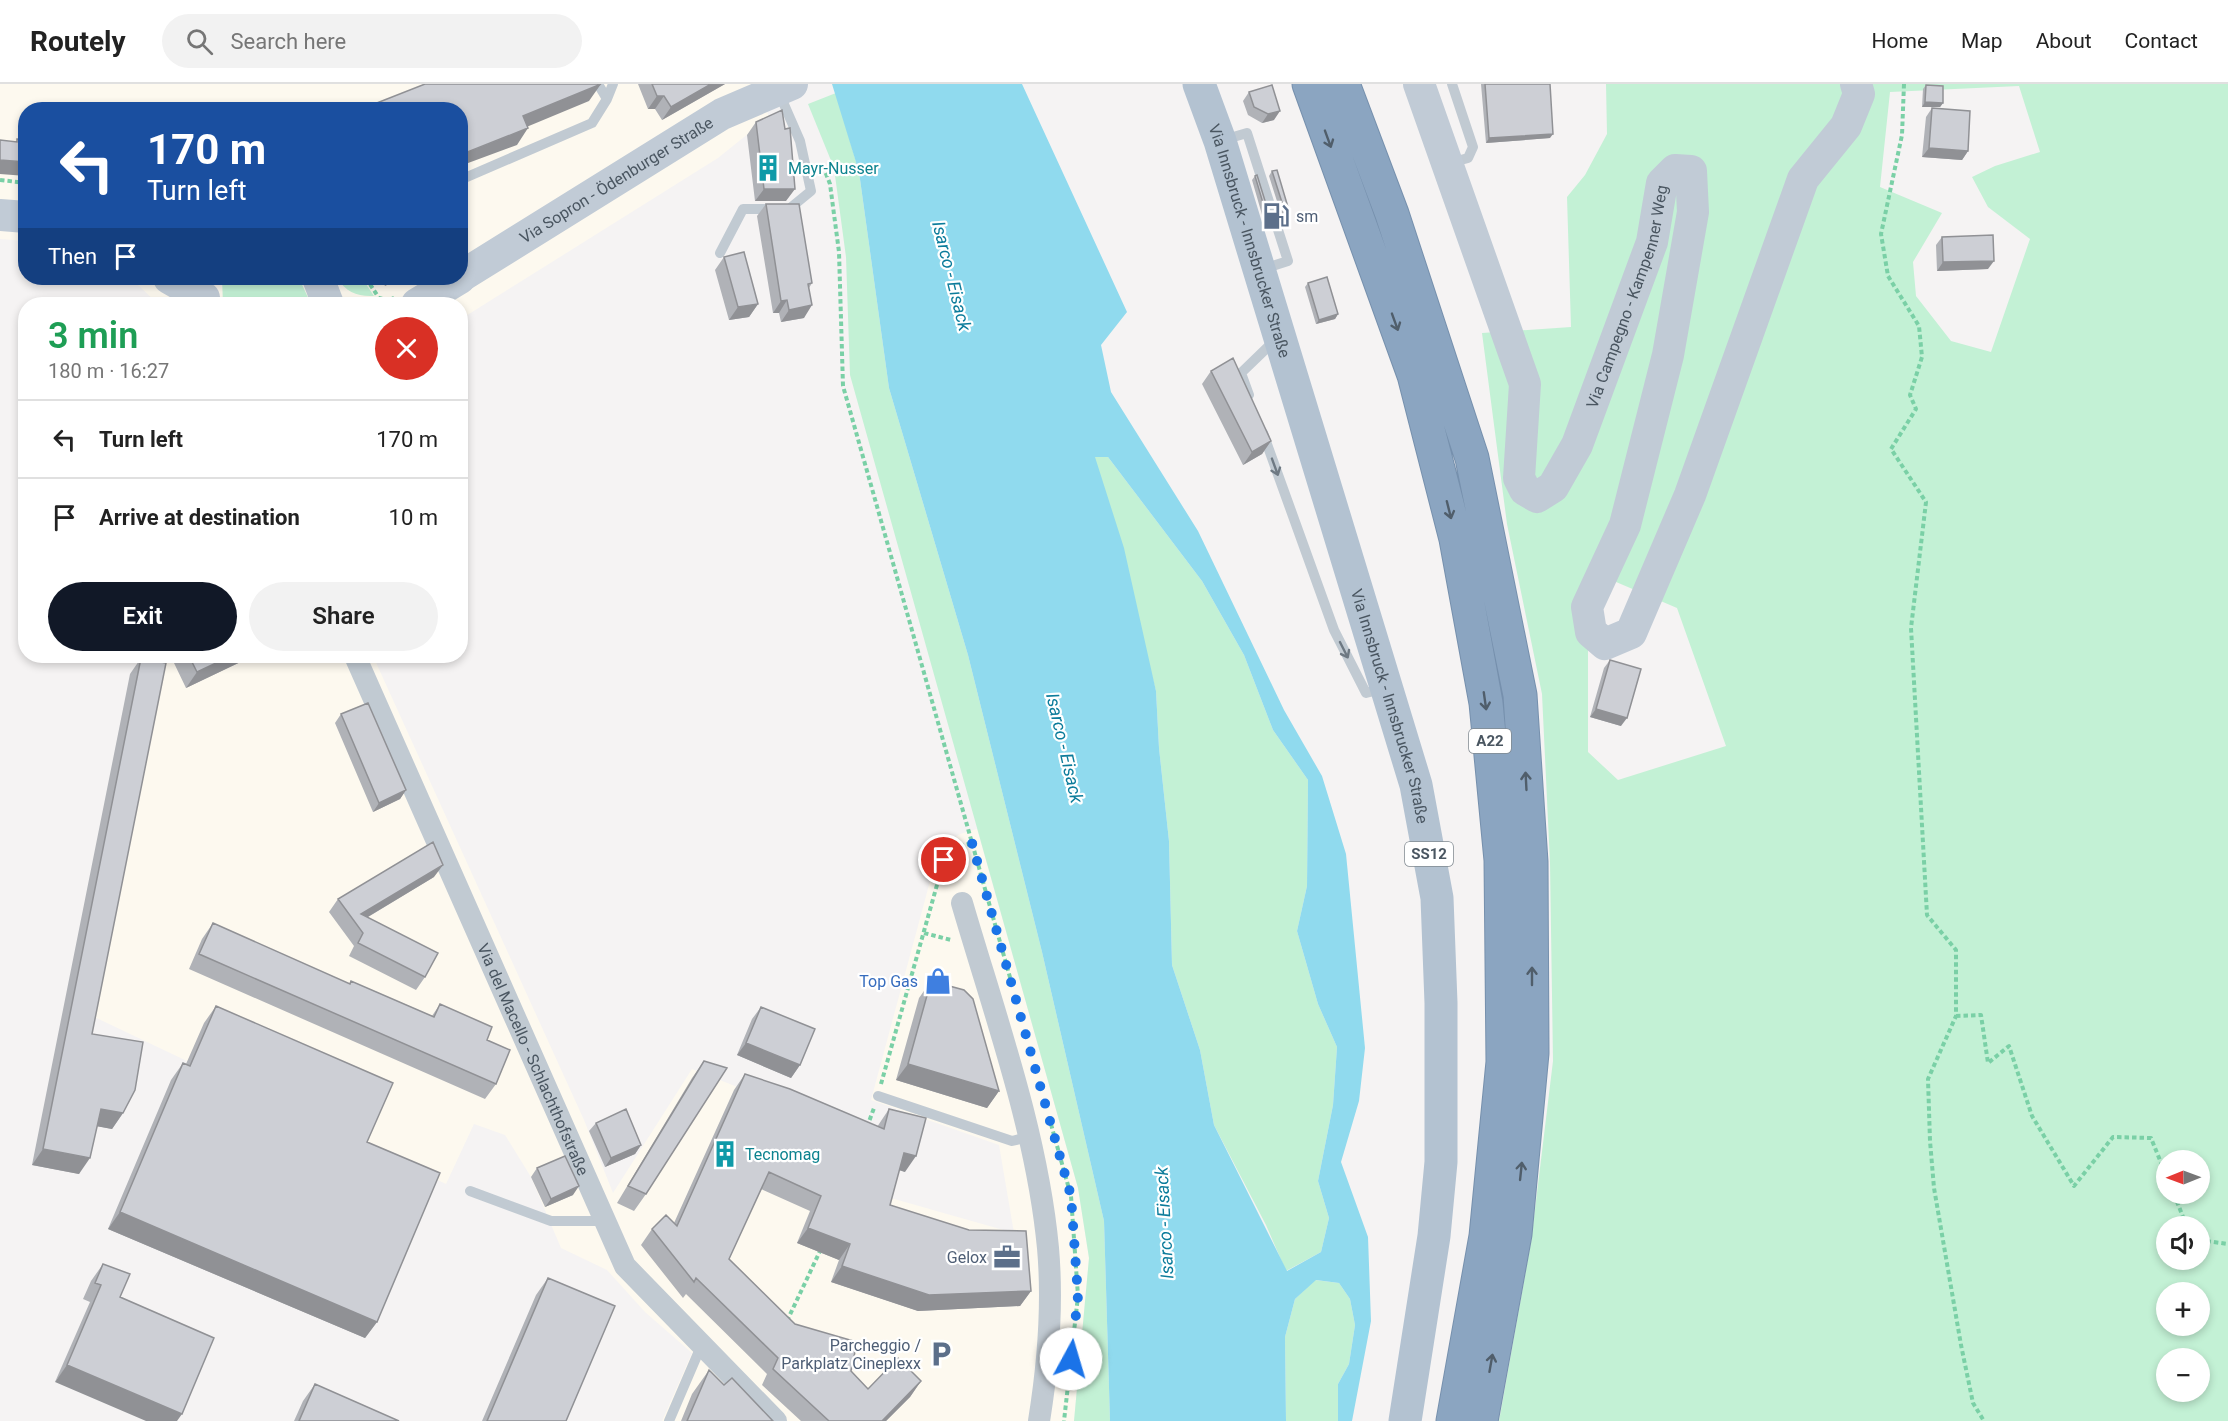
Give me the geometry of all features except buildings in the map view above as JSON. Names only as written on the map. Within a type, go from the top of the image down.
[{"type":"highway","name":"A22","points":[[1309,84],[1414,375],[1456,539],[1486,703],[1501,860],[1503,1062],[1486,1236],[1453,1421]]},
{"type":"highway","name":"A22","points":[[1343,84],[1395,225],[1472,458],[1520,695],[1531,862],[1532,1053],[1515,1234],[1481,1421]]},
{"type":"main road","name":"Via Innsbruck - Innsbrucker Straße","points":[[1199,84],[1220,141],[1388,688],[1416,785],[1437,898],[1441,1002],[1441,1162],[1431,1258],[1405,1421]]},
{"type":"street","name":"Via Campegno - Kampenner Weg","points":[[1419,84],[1525,384],[1519,478],[1526,490],[1537,498],[1553,487],[1577,445],[1652,242],[1662,183],[1675,170],[1691,171],[1693,213],[1668,355],[1625,525],[1587,607],[1591,632],[1605,644],[1631,633],[1690,495],[1803,180],[1846,126],[1859,94],[1857,84]]},
{"type":"street","name":"Via Sopron - Ödenburger Straße","points":[[468,272],[722,114],[782,86]]},
{"type":"street","points":[[0,215],[18,216]]},
{"type":"street","points":[[186,285],[205,293]]},
{"type":"street","name":"Via Sopron - Ödenburger Straße","points":[[428,297],[447,285]]},
{"type":"street","name":"Via del Macello - Schlachthofstraße","points":[[358,663],[603,1221],[625,1266],[776,1421]]},
{"type":"street","points":[[962,903],[1035,1165],[1048,1249],[1049,1321],[1039,1421]]},
{"type":"lane","points":[[598,84],[607,99]]},
{"type":"lane","points":[[468,177],[592,123],[614,84]]},
{"type":"lane","points":[[1443,153],[1457,161],[1468,158],[1473,147],[1452,84]]},
{"type":"lane","points":[[720,253],[743,209],[789,209],[811,191],[800,141],[782,86]]},
{"type":"lane","points":[[1253,406],[1241,373],[1280,335]]},
{"type":"lane","points":[[1257,418],[1334,630],[1366,693],[1388,688]]},
{"type":"lane","points":[[878,1096],[1012,1140],[1028,1137]]},
{"type":"lane","points":[[470,1191],[550,1221],[603,1221]]},
{"type":"lane","points":[[669,1421],[702,1344]]},
{"type":"path","points":[[1904,84],[1902,135],[1881,234],[1888,276],[1919,326],[1922,357],[1910,395],[1916,409],[1891,449],[1926,502],[1911,628],[1927,915],[1956,950],[1956,1016],[1928,1079],[1930,1142],[1934,1188],[1960,1345],[1973,1403],[1984,1421]]},
{"type":"path","points":[[822,164],[830,184],[839,252],[843,386],[1013,991]]},
{"type":"path","points":[[0,180],[18,182]]},
{"type":"path","points":[[864,1137],[878,1096],[944,860],[950,849],[972,843]]},
{"type":"path","points":[[1956,1016],[1981,1015],[1989,1062],[2009,1046],[2032,1116],[2074,1186],[2113,1137],[2151,1138],[2156,1150]]},
{"type":"path","points":[[1048,1116],[1071,1196],[1078,1296],[1064,1421]]},
{"type":"path","points":[[786,1323],[825,1241]]},
{"type":"path","points":[[2210,1242],[2228,1244]]},
{"type":"shaded area","points":[[0,84],[757,84],[769,117],[718,158],[468,315],[468,297],[151,297],[138,285],[468,285],[468,102],[18,102],[18,240],[0,239]]},
{"type":"shaded area","points":[[158,663],[376,663],[584,1120],[613,1193],[692,1069],[862,1136],[845,1185],[1014,1233],[999,1145],[871,1100],[939,848],[960,834],[977,829],[1078,1188],[1089,1258],[1074,1421],[662,1421],[692,1353],[645,1312],[607,1270],[561,1248],[531,1177],[505,1135],[474,1124],[446,1184],[88,1014]]},
{"type":"green space","points":[[1606,84],[2228,84],[2228,1421],[1499,1421],[1531,1242],[1553,1061],[1550,863],[1542,694],[1507,524],[1482,333],[1571,327],[1567,197],[1585,175],[1607,134]],"holes":[[[2019,86],[2040,152],[1995,166],[1972,177],[1988,207],[2030,239],[1991,352],[1951,341],[1916,296],[1913,262],[1942,213],[1880,187],[1890,92]],[[1588,570],[1677,608],[1726,746],[1618,780],[1588,752]]]},
{"type":"green space","points":[[836,93],[859,172],[889,388],[968,655],[1042,952],[1104,1221],[1110,1421],[1074,1421],[1089,1258],[1078,1188],[850,375],[846,257],[834,168],[808,104]]},
{"type":"green space","points":[[222,285],[302,285],[308,297],[223,297]]},
{"type":"green space","points":[[342,285],[367,285],[374,296],[353,293]]},
{"type":"green space","points":[[1094,457],[1108,457],[1202,581],[1244,655],[1273,730],[1308,780],[1307,886],[1297,931],[1318,1004],[1337,1047],[1333,1105],[1318,1181],[1329,1218],[1321,1252],[1286,1271],[1266,1225],[1214,1125],[1200,1050],[1172,965],[1169,841],[1159,748],[1156,691]]},
{"type":"green space","points":[[1315,1280],[1339,1283],[1350,1299],[1355,1325],[1349,1364],[1338,1384],[1338,1421],[1286,1421],[1285,1337],[1295,1299]]},
{"type":"water","name":"Isarco - Eisack","points":[[832,84],[1022,84],[1127,312],[1101,345],[1111,392],[1198,531],[1284,710],[1322,776],[1346,854],[1365,1048],[1359,1101],[1341,1162],[1368,1237],[1371,1321],[1352,1421],[1338,1421],[1338,1384],[1349,1364],[1355,1325],[1350,1299],[1339,1283],[1316,1280],[1295,1299],[1285,1337],[1286,1421],[1110,1421],[1104,1221],[1042,952],[968,655],[889,388],[859,172]],"holes":[[[1095,457],[1108,457],[1202,581],[1244,655],[1273,730],[1308,780],[1307,886],[1297,931],[1318,1004],[1337,1047],[1333,1105],[1318,1181],[1329,1218],[1321,1252],[1287,1271],[1214,1125],[1200,1050],[1172,965],[1169,841],[1159,748],[1156,691],[1124,548]]]},
{"type":"place","name":"Mayr-Nusser","points":[[768,168]]},
{"type":"place","name":"sm","points":[[1276,216]]},
{"type":"place","name":"Top Gas","points":[[938,981]]},
{"type":"place","name":"Tecnomag","points":[[725,1154]]},
{"type":"place","name":"Gelox","points":[[1007,1257]]},
{"type":"place","name":"Parcheggio / Parkplatz Cineplexx","points":[[941,1354]]},
{"type":"route","points":[[944,860],[950,849],[972,843],[1071,1196],[1078,1296],[1071,1359]]}]
